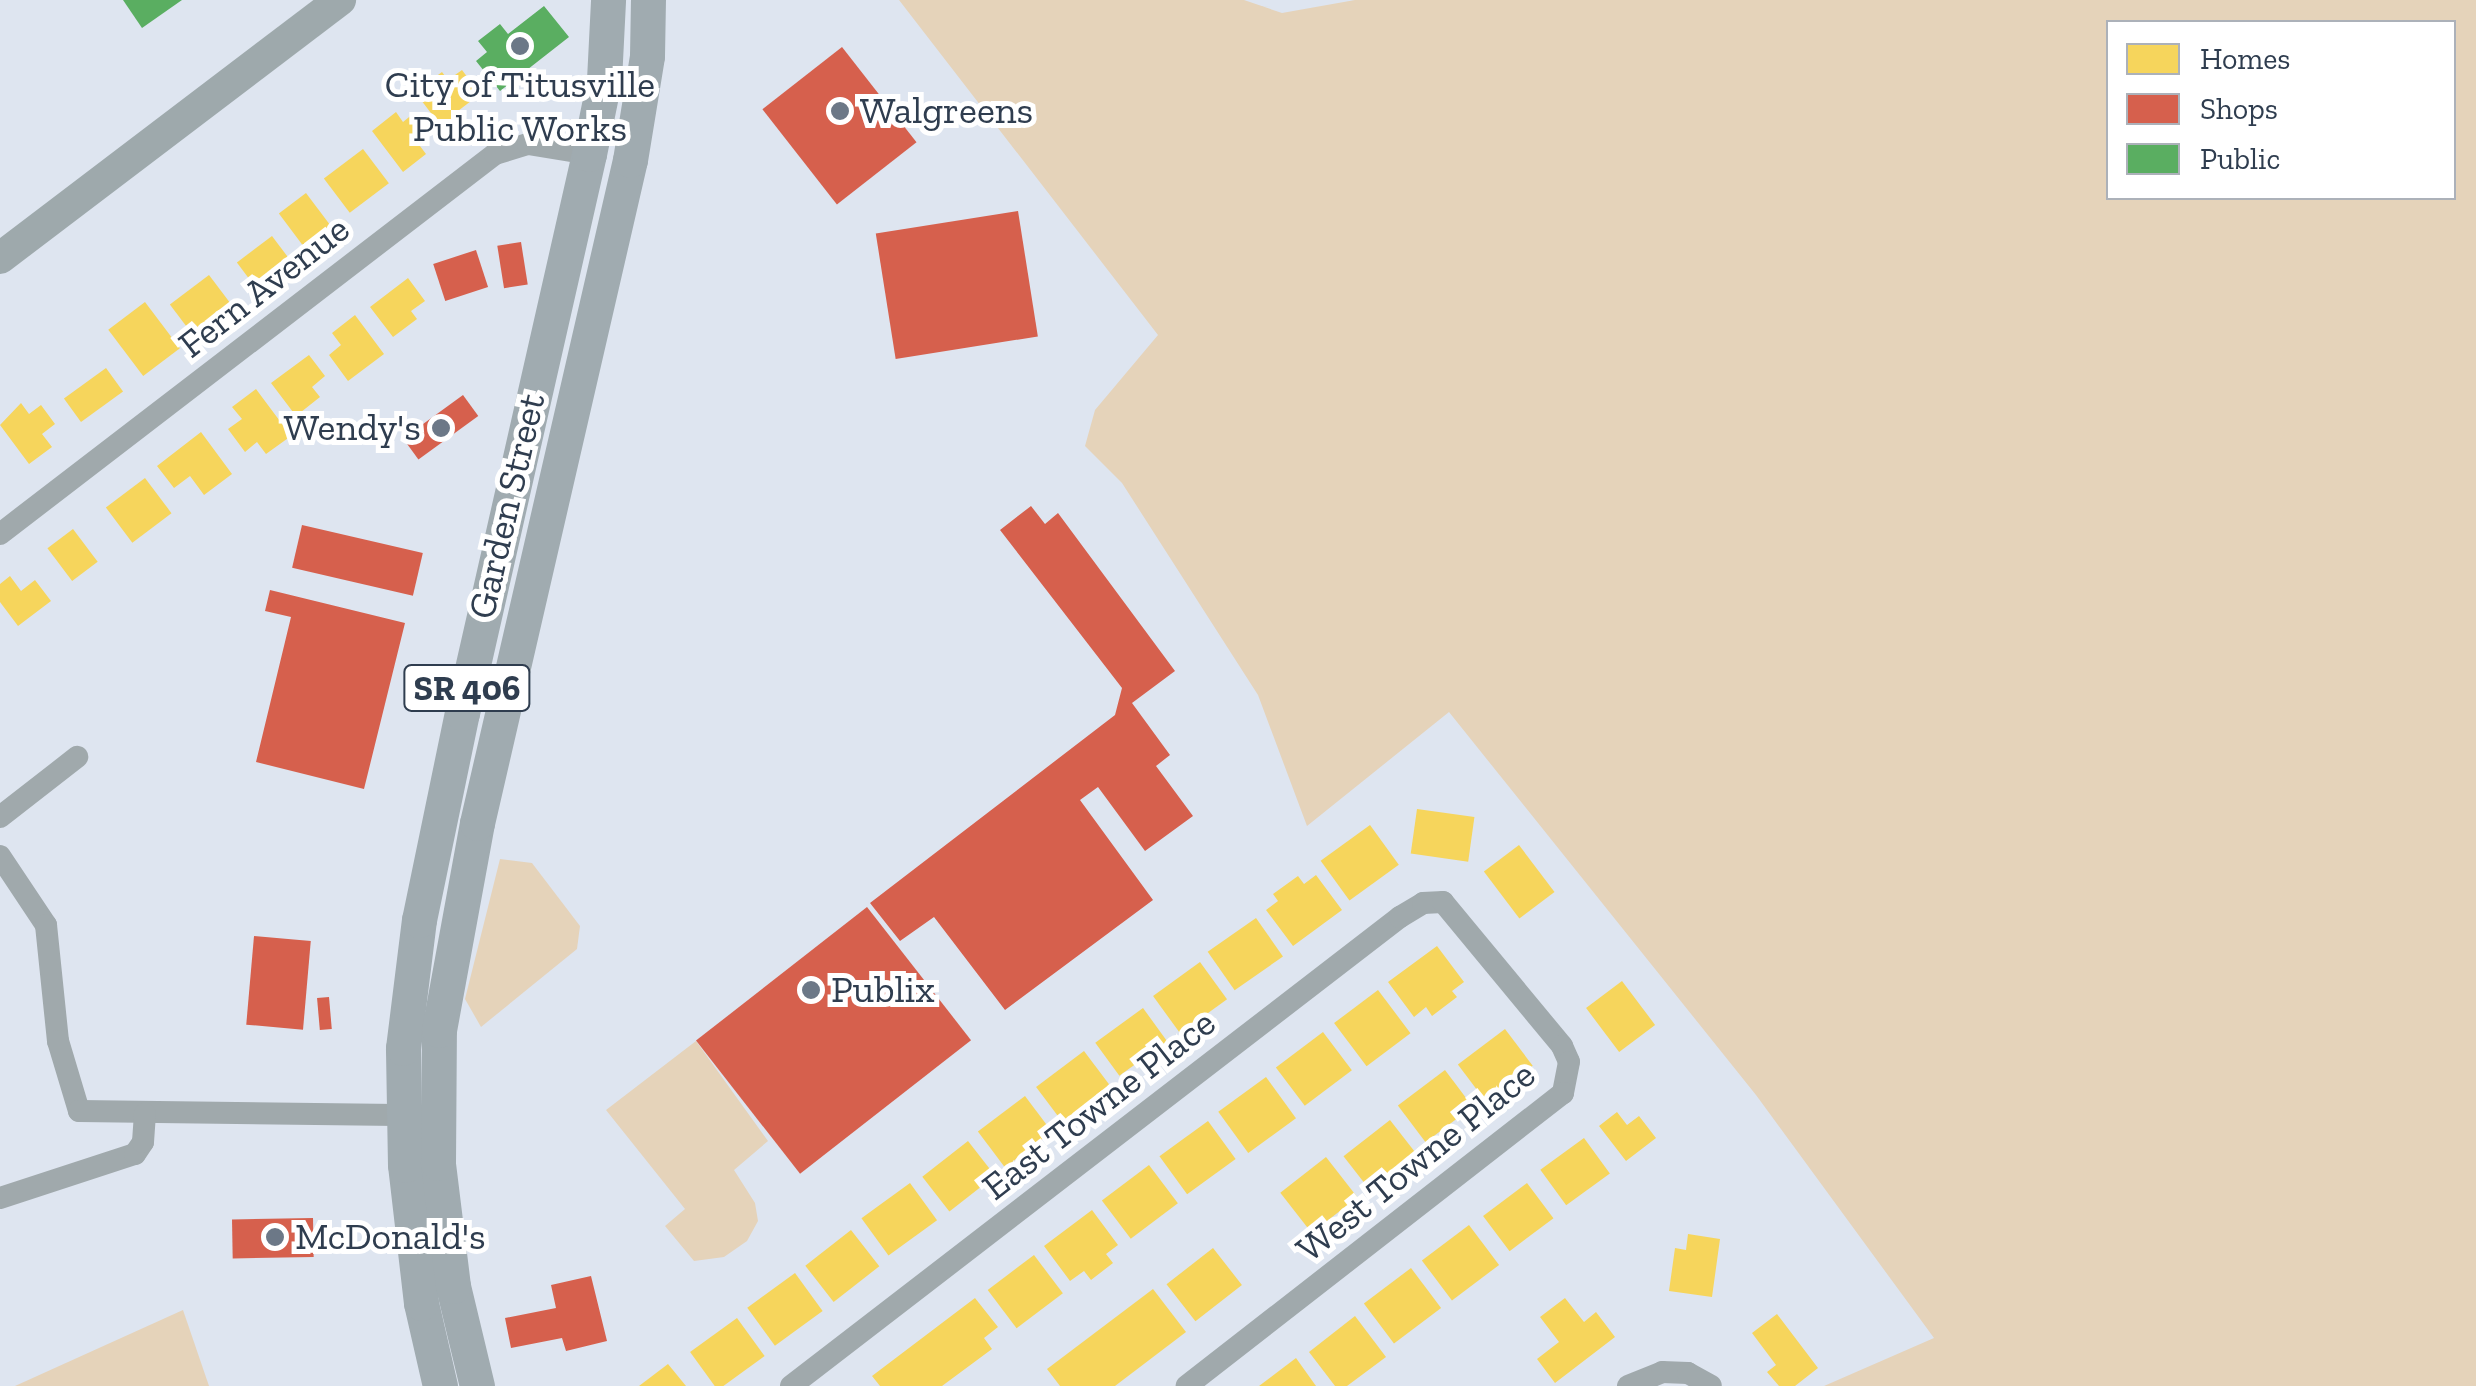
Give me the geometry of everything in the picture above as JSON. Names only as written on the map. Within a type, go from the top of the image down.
[{"type":"main road","name":"Garden Street","points":[[477,1386],[453,1286],[421,1115],[403,1048],[419,920],[604,80],[608,0]]},
{"type":"main road","name":"Garden Street","points":[[440,1386],[421,1303],[421,1115],[466,875],[630,160],[646,56],[648,0]]},
{"type":"main road","points":[[531,410],[531,474],[548,518]]},
{"type":"main road","points":[[509,506],[524,522],[530,542],[526,611]]},
{"type":"street","points":[[0,258],[340,0]]},
{"type":"street","name":"Fern Avenue","points":[[0,534],[495,154],[528,144],[589,154]]},
{"type":"street","points":[[0,816],[77,757]]},
{"type":"street","points":[[0,856],[46,925],[58,1040],[79,1110],[144,1114],[421,1115]]},
{"type":"street","name":"East Towne Place","points":[[792,1386],[1400,917],[1423,903],[1443,902],[1456,910]]},
{"type":"street","name":"West Towne Place","points":[[1187,1386],[1564,1092],[1569,1062],[1562,1046],[1456,910]]},
{"type":"street","points":[[0,1198],[135,1154],[143,1142],[144,1114]]},
{"type":"street","points":[[1628,1386],[1662,1372],[1688,1373],[1711,1386]]},
{"type":"shaded area","points":[[899,0],[1244,0],[1282,13],[1355,0],[2476,0],[2476,1386],[1824,1386],[1934,1338],[1756,1095],[1449,712],[1307,826],[1258,695],[1122,483],[1085,446],[1095,410],[1158,335]]},
{"type":"shaded area","points":[[500,859],[532,863],[580,926],[577,949],[481,1027],[465,999]]},
{"type":"shaded area","points":[[696,1041],[768,1141],[734,1170],[755,1203],[758,1221],[747,1241],[724,1257],[694,1261],[665,1226],[685,1209],[606,1110]]},
{"type":"shaded area","points":[[183,1310],[209,1386],[15,1386]]},
{"type":"building: Homes","points":[[462,70],[480,94],[458,111],[467,123],[449,137],[415,92],[442,72],[448,80]]},
{"type":"building: Homes","points":[[396,112],[403,122],[414,113],[429,132],[417,142],[426,154],[403,172],[372,131]]},
{"type":"building: Homes","points":[[363,149],[389,183],[350,213],[324,178]]},
{"type":"building: Homes","points":[[306,193],[330,225],[303,245],[279,213]]},
{"type":"building: Homes","points":[[272,236],[290,260],[255,286],[237,262]]},
{"type":"building: Homes","points":[[209,275],[232,305],[193,335],[170,304]]},
{"type":"building: Homes","points":[[408,278],[425,301],[411,311],[417,319],[393,337],[370,307]]},
{"type":"building: Homes","points":[[145,302],[180,348],[143,376],[108,330]]},
{"type":"building: Homes","points":[[355,315],[384,354],[348,381],[329,355],[341,345],[332,333]]},
{"type":"building: Homes","points":[[309,355],[325,376],[312,387],[320,397],[296,416],[271,383]]},
{"type":"building: Homes","points":[[106,368],[123,391],[81,422],[64,399]]},
{"type":"building: Homes","points":[[256,389],[291,436],[266,454],[257,442],[245,452],[228,429],[242,419],[232,407]]},
{"type":"building: Homes","points":[[21,403],[29,414],[41,405],[55,424],[42,434],[52,447],[29,464],[0,425]]},
{"type":"building: Homes","points":[[201,432],[232,474],[204,495],[190,476],[174,488],[157,466]]},
{"type":"building: Homes","points":[[145,478],[171,513],[132,543],[106,507]]},
{"type":"building: Homes","points":[[73,529],[98,562],[72,581],[47,548]]},
{"type":"building: Homes","points":[[10,576],[21,591],[35,580],[51,601],[18,626],[0,602],[0,584]]},
{"type":"building: Homes","points":[[1417,809],[1474,817],[1468,862],[1411,854]]},
{"type":"building: Homes","points":[[1370,825],[1399,865],[1349,900],[1321,861]]},
{"type":"building: Homes","points":[[1519,845],[1555,892],[1519,919],[1484,871]]},
{"type":"building: Homes","points":[[1316,875],[1342,910],[1293,946],[1266,910],[1278,901],[1273,894],[1298,876],[1304,884]]},
{"type":"building: Homes","points":[[1256,918],[1283,957],[1235,990],[1208,952]]},
{"type":"building: Homes","points":[[1437,946],[1464,982],[1452,991],[1457,997],[1432,1016],[1426,1007],[1414,1017],[1388,982]]},
{"type":"building: Homes","points":[[1200,962],[1227,999],[1180,1033],[1153,996]]},
{"type":"building: Homes","points":[[1622,981],[1655,1025],[1619,1052],[1586,1008]]},
{"type":"building: Homes","points":[[1378,990],[1410,1033],[1367,1066],[1334,1023]]},
{"type":"building: Homes","points":[[1143,1008],[1167,1041],[1119,1076],[1095,1043]]},
{"type":"building: Homes","points":[[1505,1029],[1533,1066],[1486,1101],[1458,1065]]},
{"type":"building: Homes","points":[[1323,1032],[1352,1070],[1305,1106],[1276,1068]]},
{"type":"building: Homes","points":[[1084,1051],[1111,1087],[1063,1123],[1036,1087]]},
{"type":"building: Homes","points":[[1445,1070],[1473,1107],[1426,1142],[1398,1106]]},
{"type":"building: Homes","points":[[1266,1077],[1296,1118],[1248,1153],[1218,1112]]},
{"type":"building: Homes","points":[[1025,1096],[1052,1132],[1005,1167],[978,1132]]},
{"type":"building: Homes","points":[[1617,1112],[1627,1125],[1639,1116],[1656,1138],[1626,1161],[1599,1126]]},
{"type":"building: Homes","points":[[1390,1120],[1417,1155],[1371,1191],[1344,1156]]},
{"type":"building: Homes","points":[[1208,1121],[1236,1159],[1187,1194],[1159,1156]]},
{"type":"building: Homes","points":[[1584,1138],[1610,1174],[1566,1205],[1540,1170]]},
{"type":"building: Homes","points":[[968,1141],[995,1176],[949,1211],[922,1177]]},
{"type":"building: Homes","points":[[1326,1157],[1357,1197],[1312,1233],[1280,1193]]},
{"type":"building: Homes","points":[[1149,1165],[1178,1203],[1131,1239],[1102,1201]]},
{"type":"building: Homes","points":[[910,1183],[937,1220],[888,1255],[861,1218]]},
{"type":"building: Homes","points":[[1527,1183],[1553,1218],[1510,1251],[1483,1216]]},
{"type":"building: Homes","points":[[1092,1210],[1118,1245],[1106,1254],[1113,1263],[1091,1280],[1084,1271],[1070,1281],[1044,1246]]},
{"type":"building: Homes","points":[[1469,1225],[1499,1265],[1452,1300],[1422,1261]]},
{"type":"building: Homes","points":[[851,1230],[879,1266],[834,1302],[805,1266]]},
{"type":"building: Homes","points":[[1688,1234],[1720,1239],[1712,1297],[1669,1291],[1675,1248],[1686,1250]]},
{"type":"building: Homes","points":[[1213,1248],[1242,1285],[1195,1321],[1167,1284]]},
{"type":"building: Homes","points":[[1034,1255],[1063,1293],[1017,1328],[988,1290]]},
{"type":"building: Homes","points":[[1411,1268],[1441,1308],[1394,1343],[1364,1304]]},
{"type":"building: Homes","points":[[795,1273],[823,1311],[775,1346],[747,1308]]},
{"type":"building: Homes","points":[[1153,1289],[1186,1332],[1115,1386],[1060,1386],[1047,1369]]},
{"type":"building: Homes","points":[[975,1298],[998,1327],[984,1338],[992,1349],[942,1386],[880,1386],[872,1376]]},
{"type":"building: Homes","points":[[1565,1298],[1584,1322],[1596,1312],[1615,1337],[1555,1383],[1537,1359],[1559,1342],[1540,1317]]},
{"type":"building: Homes","points":[[1777,1314],[1818,1368],[1795,1386],[1779,1386],[1767,1372],[1776,1365],[1752,1333]]},
{"type":"building: Homes","points":[[1355,1316],[1386,1357],[1347,1386],[1335,1386],[1309,1352]]},
{"type":"building: Homes","points":[[737,1318],[765,1356],[723,1386],[715,1386],[690,1352]]},
{"type":"building: Homes","points":[[1296,1358],[1316,1386],[1259,1386]]},
{"type":"building: Homes","points":[[668,1364],[686,1386],[639,1386]]},
{"type":"building: Shops","points":[[842,47],[916,142],[837,205],[762,109]]},
{"type":"building: Shops","points":[[1018,211],[1038,336],[896,359],[876,234]]},
{"type":"building: Shops","points":[[521,242],[528,284],[504,288],[497,246]]},
{"type":"building: Shops","points":[[476,250],[488,287],[445,301],[433,264]]},
{"type":"building: Shops","name":"Wendy's","points":[[463,395],[478,416],[418,460],[403,438]]},
{"type":"building: Shops","points":[[1031,506],[1045,524],[1058,513],[1175,671],[1132,703],[1170,755],[1156,766],[1193,816],[1145,851],[1098,787],[1080,800],[1153,900],[1005,1010],[934,917],[900,941],[870,903],[1115,715],[1122,688],[1000,530]]},
{"type":"building: Shops","points":[[302,525],[423,553],[413,596],[292,568]]},
{"type":"building: Shops","points":[[270,590],[405,623],[364,789],[256,762],[291,617],[265,611]]},
{"type":"building: Shops","points":[[867,907],[971,1040],[800,1174],[696,1041]]},
{"type":"building: Shops","points":[[254,936],[311,941],[303,1030],[246,1025]]},
{"type":"building: Shops","points":[[329,997],[332,1029],[320,1030],[317,998]]},
{"type":"building: Shops","points":[[313,1218],[314,1257],[233,1258],[232,1219]]},
{"type":"building: Shops","points":[[591,1276],[607,1341],[566,1351],[562,1338],[511,1348],[505,1318],[556,1308],[551,1285]]},
{"type":"building: Public","points":[[123,0],[182,0],[142,28]]},
{"type":"building: Public","name":"City of Titusville Public Works","points":[[544,6],[569,37],[500,91],[476,61],[487,52],[478,41],[500,24],[508,34]]},
{"type":"place","name":"City of Titusville Public Works","points":[[520,46]]},
{"type":"place","name":"Walgreens","points":[[840,111]]},
{"type":"place","name":"Wendy's","points":[[441,428]]},
{"type":"place","name":"Publix","points":[[811,990]]},
{"type":"place","name":"McDonald's","points":[[275,1237]]}]
